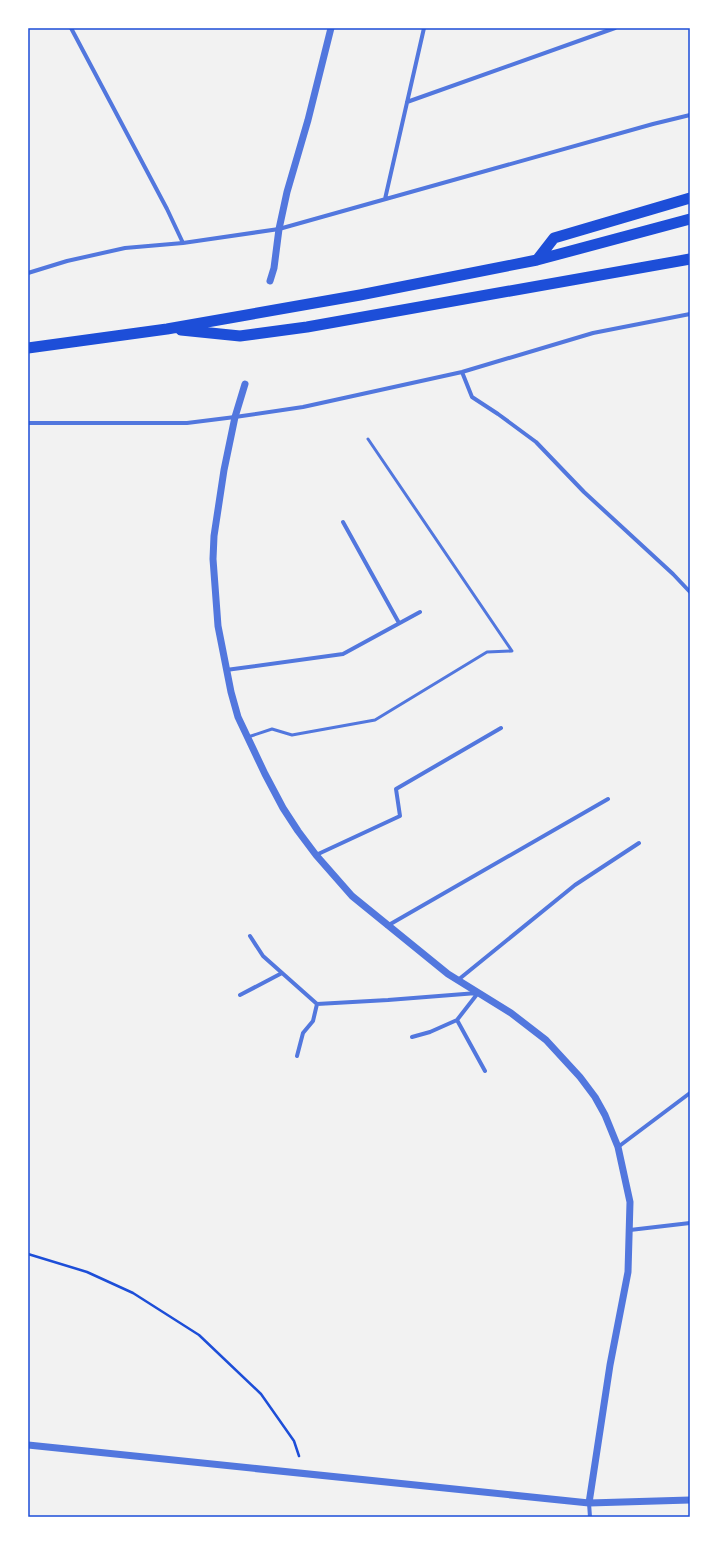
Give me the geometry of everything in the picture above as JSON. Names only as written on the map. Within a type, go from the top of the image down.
[{"type":"highway","points":[[537,260],[554,238],[690,198]]},
{"type":"highway","points":[[28,348],[167,329],[360,295],[537,260],[690,219]]},
{"type":"highway","points":[[167,329],[240,336],[285,330],[690,260]]},
{"type":"street","points":[[71,28],[167,209],[183,243]]},
{"type":"street","points":[[270,282],[274,268],[279,229],[287,192],[308,120],[331,28]]},
{"type":"street","points":[[385,199],[424,28]]},
{"type":"street","points":[[407,102],[615,28]]},
{"type":"street","points":[[28,273],[67,261],[125,248],[183,243],[279,229],[653,124],[690,115]]},
{"type":"street","points":[[28,423],[187,423],[235,418],[303,407],[462,372],[593,333],[690,314]]},
{"type":"street","points":[[462,372],[472,397],[536,442],[584,492],[673,574],[690,592]]},
{"type":"street","points":[[245,384],[235,418],[224,470],[214,536],[213,559],[218,626],[226,670],[238,717],[283,808],[316,855],[352,896],[387,926],[458,980],[511,1013],[546,1040],[580,1077],[595,1097],[605,1115],[618,1147],[630,1202],[628,1272],[610,1365],[588,1503],[590,1517]]},
{"type":"street","points":[[343,522],[399,623]]},
{"type":"street","points":[[226,670],[344,654],[420,612]]},
{"type":"street","points":[[316,855],[400,816],[396,789],[501,728]]},
{"type":"street","points":[[387,926],[608,799]]},
{"type":"street","points":[[458,980],[575,885],[639,843]]},
{"type":"street","points":[[250,936],[263,956],[317,1004],[478,993]]},
{"type":"street","points":[[240,995],[282,973]]},
{"type":"street","points":[[412,1037],[430,1032],[457,1020],[478,993]]},
{"type":"street","points":[[297,1056],[303,1033],[313,1021],[317,1004]]},
{"type":"street","points":[[457,1020],[485,1071]]},
{"type":"street","points":[[618,1147],[690,1093]]},
{"type":"street","points":[[630,1230],[690,1223]]},
{"type":"street","points":[[28,1445],[588,1503],[690,1500]]},
{"type":"lane","points":[[248,737],[272,729],[292,735],[375,720],[487,652],[512,651],[368,439]]},
{"type":"path","points":[[28,1254],[87,1272],[132,1293],[199,1335],[261,1394],[294,1441],[304,1474]]}]
